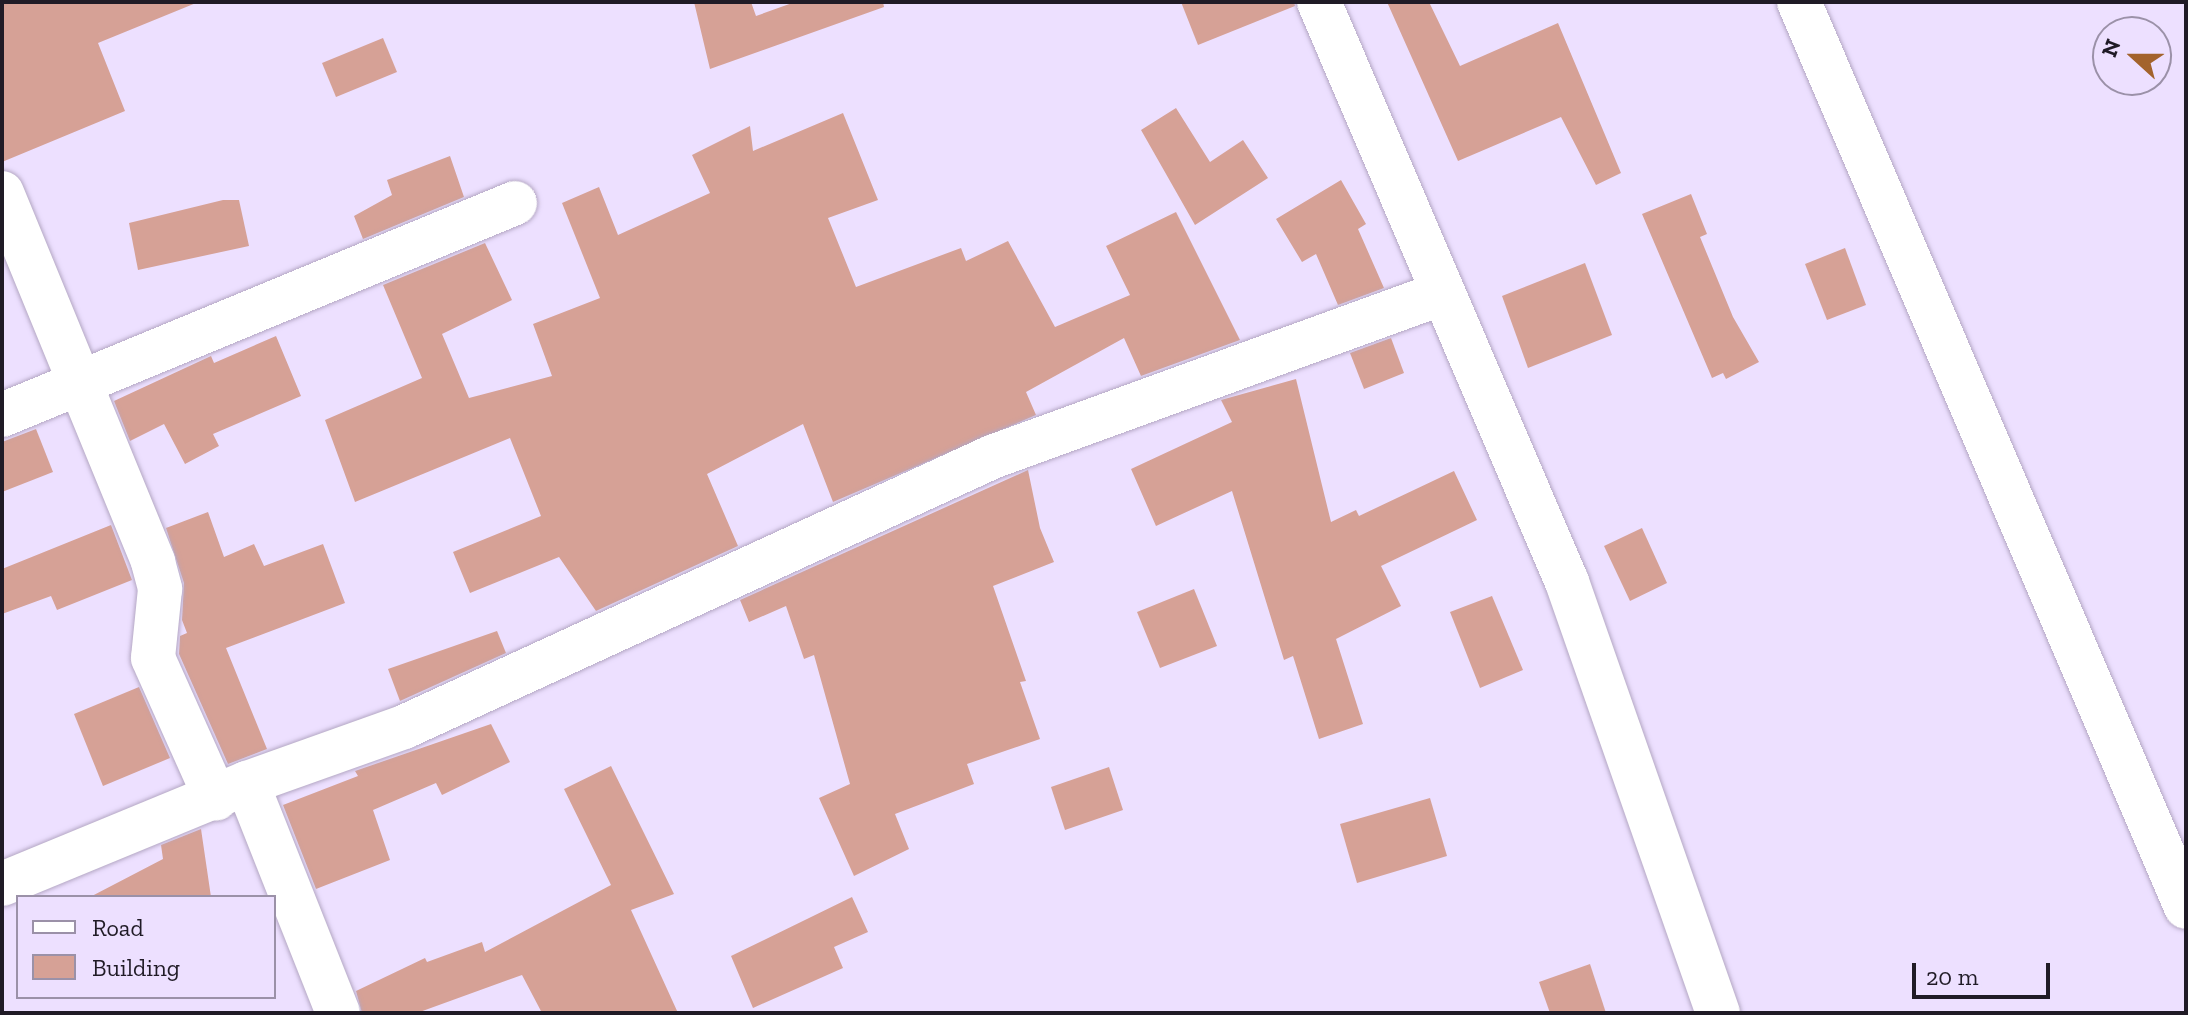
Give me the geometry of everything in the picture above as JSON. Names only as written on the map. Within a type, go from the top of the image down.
[{"type":"street","points":[[1319,2],[1567,582],[1718,1013]]},
{"type":"street","points":[[1799,2],[2186,907]]},
{"type":"street","points":[[2,193],[77,384],[153,562],[160,589],[153,658],[231,791],[338,1013]]},
{"type":"street","points":[[2,415],[515,203]]},
{"type":"street","points":[[2,884],[231,791],[404,727],[992,457],[1443,293]]},
{"type":"building","points":[[2,2],[196,3],[98,43],[125,111],[2,162]]},
{"type":"building","points":[[694,2],[751,2],[756,16],[795,2],[883,2],[884,7],[710,69]]},
{"type":"building","points":[[1181,2],[1294,2],[1295,6],[1198,45]]},
{"type":"building","points":[[1387,2],[1429,2],[1460,66],[1558,23],[1621,173],[1596,185],[1561,117],[1458,161]]},
{"type":"building","points":[[383,38],[397,72],[336,97],[322,63]]},
{"type":"building","points":[[1176,108],[1210,162],[1243,140],[1268,178],[1195,225],[1141,130]]},
{"type":"building","points":[[843,113],[878,200],[828,218],[856,287],[961,248],[966,261],[1008,241],[1055,327],[1130,295],[1106,246],[1176,212],[1240,340],[1141,376],[1124,338],[1026,392],[1036,415],[833,502],[803,424],[707,474],[738,546],[596,611],[559,557],[470,593],[453,552],[541,516],[510,438],[355,502],[325,420],[422,378],[383,285],[485,243],[512,300],[442,334],[469,398],[552,376],[533,324],[600,298],[562,203],[599,187],[618,235],[710,193],[692,155],[750,126],[753,151]]},
{"type":"building","points":[[450,156],[464,197],[363,239],[354,216],[392,195],[387,180]]},
{"type":"building","points":[[1341,180],[1366,224],[1358,229],[1384,288],[1338,305],[1316,254],[1302,262],[1276,219]]},
{"type":"building","points":[[1691,194],[1707,234],[1700,237],[1733,317],[1759,362],[1726,379],[1723,373],[1712,378],[1642,214]]},
{"type":"building","points":[[223,200],[239,200],[249,246],[138,270],[129,223]]},
{"type":"building","points":[[1845,248],[1866,305],[1827,320],[1805,264]]},
{"type":"building","points":[[1585,263],[1612,335],[1528,368],[1502,296]]},
{"type":"building","points":[[276,336],[301,396],[213,434],[219,446],[185,464],[164,424],[130,441],[114,401],[211,356],[214,363]]},
{"type":"building","points":[[1391,338],[1404,373],[1364,389],[1350,353]]},
{"type":"building","points":[[1296,379],[1331,522],[1356,510],[1359,516],[1454,471],[1477,520],[1381,566],[1401,606],[1336,639],[1363,724],[1319,739],[1293,656],[1284,660],[1232,491],[1156,526],[1131,469],[1232,422],[1221,400]]},
{"type":"building","points":[[36,429],[53,472],[2,492],[2,442]]},
{"type":"building","points":[[1028,470],[1040,528],[1054,562],[993,586],[1026,681],[1020,682],[1040,739],[967,764],[974,784],[895,814],[909,849],[854,876],[819,798],[850,784],[814,655],[804,659],[786,606],[749,622],[740,600]]},
{"type":"building","points":[[208,512],[224,557],[254,544],[264,566],[323,544],[345,603],[226,648],[267,749],[228,764],[179,654],[180,636],[187,633],[182,620],[184,583],[166,528]]},
{"type":"building","points":[[111,525],[132,580],[57,610],[51,596],[2,614],[2,569]]},
{"type":"building","points":[[1642,528],[1667,583],[1630,601],[1604,546]]},
{"type":"building","points":[[1194,589],[1217,646],[1160,668],[1137,612]]},
{"type":"building","points":[[1492,596],[1523,670],[1480,688],[1450,612]]},
{"type":"building","points":[[497,631],[506,653],[400,701],[388,669]]},
{"type":"building","points":[[139,687],[170,758],[103,786],[74,714]]},
{"type":"building","points":[[491,724],[510,762],[442,795],[436,783],[373,810],[390,860],[316,889],[283,805],[358,776],[355,771]]},
{"type":"building","points":[[611,766],[674,894],[631,910],[678,1013],[542,1013],[522,975],[417,1013],[362,1013],[356,991],[425,958],[427,962],[482,942],[485,952],[611,885],[564,789]]},
{"type":"building","points":[[1109,767],[1123,810],[1065,830],[1051,787]]},
{"type":"building","points":[[1430,798],[1447,856],[1357,883],[1340,824]]},
{"type":"building","points":[[201,829],[211,895],[94,895],[163,859],[161,845]]},
{"type":"building","points":[[852,897],[868,932],[834,947],[843,968],[753,1008],[731,956]]},
{"type":"building","points":[[1590,964],[1606,1013],[1550,1013],[1539,982]]}]
